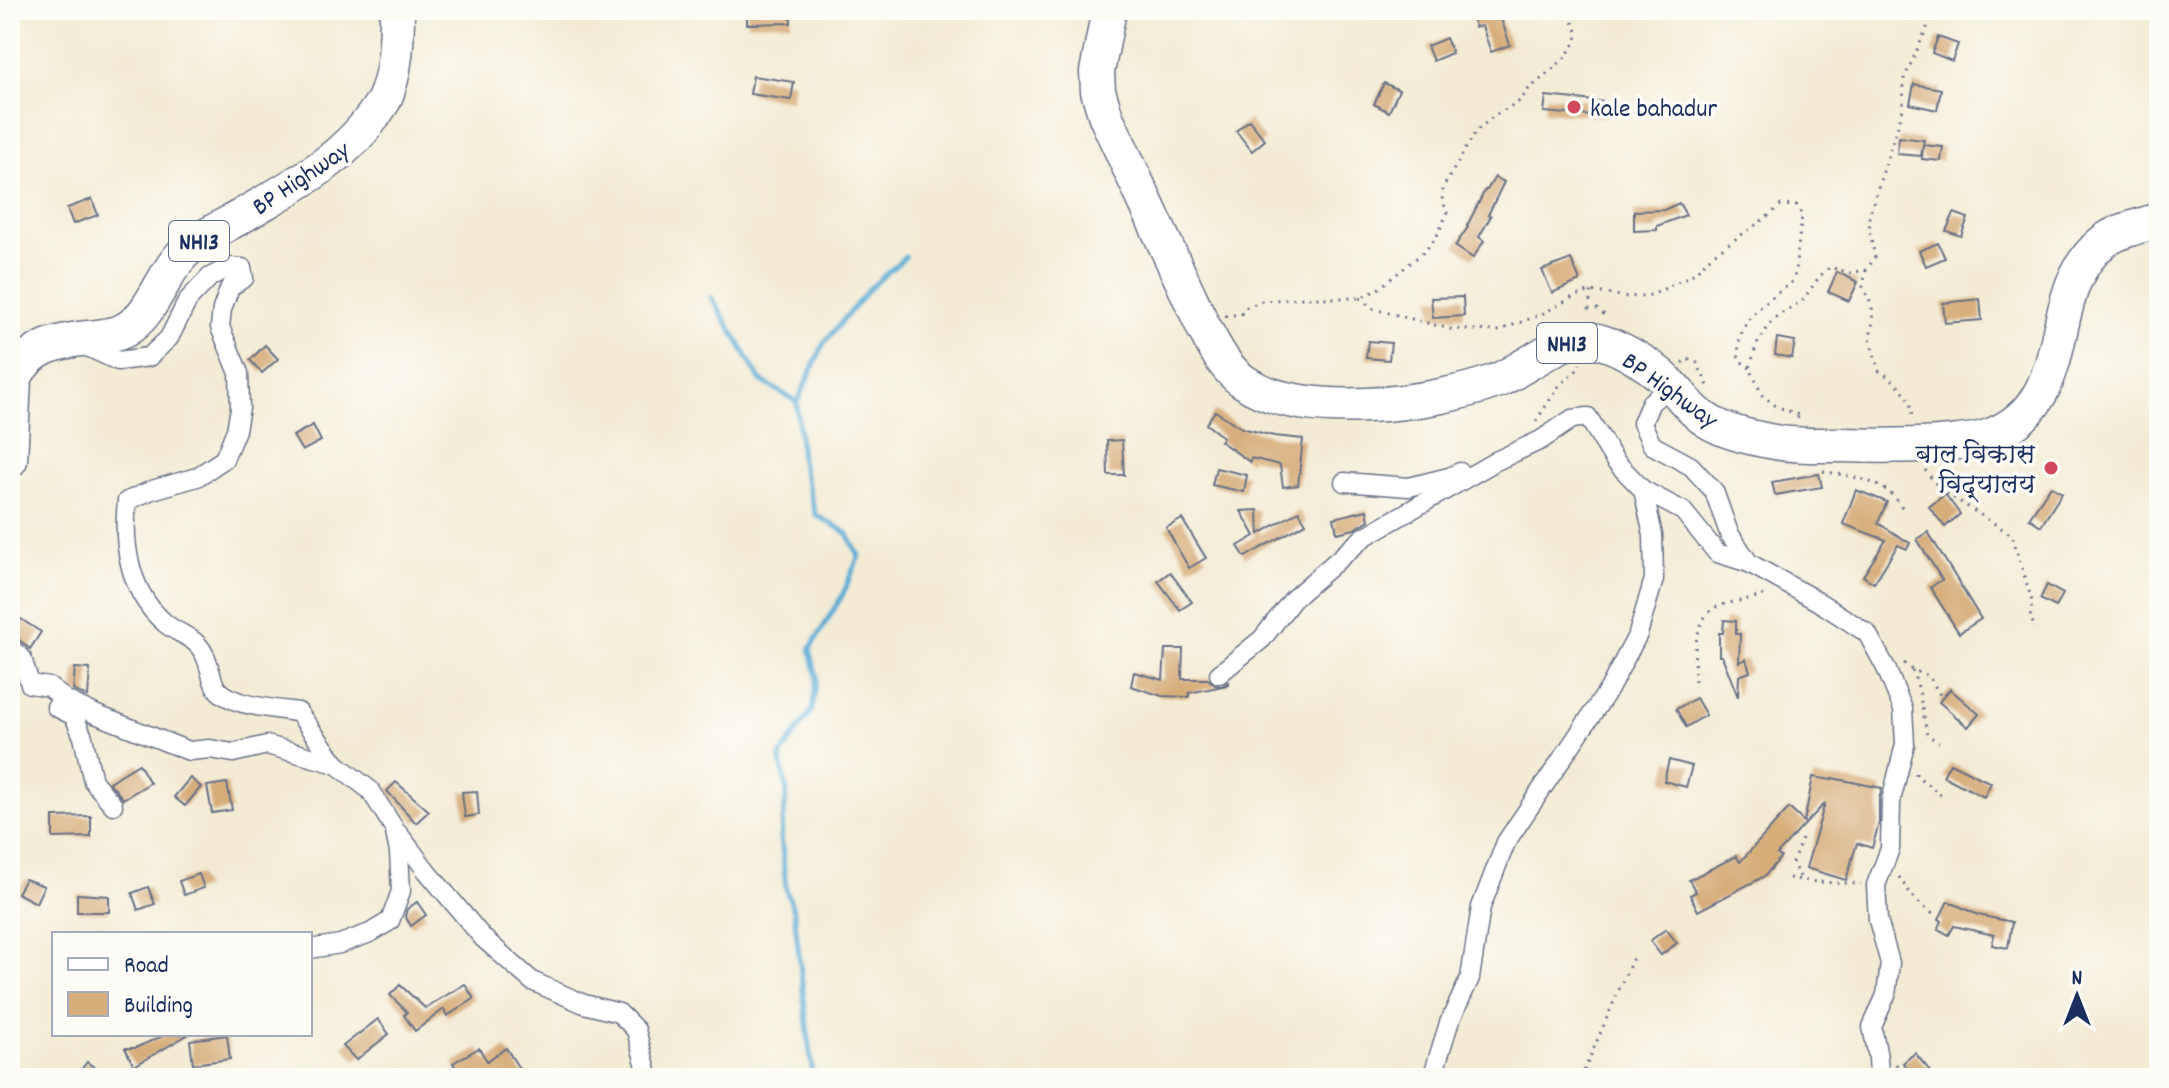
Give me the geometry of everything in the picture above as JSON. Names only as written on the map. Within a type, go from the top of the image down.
[{"type":"highway","name":"BP Highway","points":[[10,460],[14,379],[28,357],[39,350],[71,340],[115,334],[127,329],[139,320],[186,250],[319,170],[358,137],[384,101],[392,70],[397,10]]},
{"type":"highway","name":"NH13","points":[[1109,10],[1097,72],[1098,91],[1106,117],[1204,328],[1221,358],[1245,384],[1294,400],[1347,406],[1393,404],[1446,395],[1495,381],[1562,345],[1581,339]]},
{"type":"highway","name":"BP Highway","points":[[1581,339],[1603,342],[1650,368],[1667,381],[1702,418],[1727,430],[1765,441],[1903,446],[1969,441],[1988,436],[2017,421],[2032,406],[2047,382],[2070,292],[2096,249],[2106,240],[2159,220]]},
{"type":"street","points":[[71,340],[118,361],[149,357],[169,338],[188,300],[210,277],[229,267],[242,268],[244,278],[230,287],[222,309],[220,327],[239,373],[240,408],[236,430],[224,459],[197,477],[127,501],[125,522],[130,570],[145,602],[166,624],[197,644],[209,662],[216,688],[231,700],[298,712],[336,764],[370,790],[426,870],[483,938],[532,981],[584,1004],[619,1013],[636,1030],[649,1078]]},
{"type":"street","points":[[1667,381],[1651,402],[1642,423],[1652,445],[1691,466],[1714,491],[1729,533],[1755,566]]},
{"type":"street","points":[[1344,482],[1409,487],[1449,477],[1505,451],[1538,431],[1588,417],[1615,461],[1643,490],[1683,511],[1717,553],[1755,566],[1867,633],[1903,709],[1905,739],[1891,801],[1889,852],[1876,885],[1878,920],[1890,963],[1886,995],[1872,1027],[1879,1078]]},
{"type":"street","points":[[1219,674],[1262,639],[1293,599],[1364,537],[1496,461],[1538,431]]},
{"type":"street","points":[[1432,1078],[1449,1023],[1470,978],[1481,907],[1506,842],[1609,689],[1638,634],[1654,579],[1653,535],[1643,490]]},
{"type":"street","points":[[10,648],[22,658],[30,684],[49,703],[74,716],[83,737],[93,781],[113,805]]},
{"type":"street","points":[[30,684],[49,687],[66,700],[95,714],[189,751],[210,749],[233,753],[267,745],[336,764]]},
{"type":"street","points":[[312,949],[360,937],[390,921],[401,891],[394,828]]},
{"type":"path","points":[[1204,328],[1227,314],[1241,314],[1247,307],[1262,301],[1360,298],[1377,290],[1425,251],[1436,238],[1448,212],[1442,201],[1443,188],[1476,131],[1495,115],[1520,101],[1528,90],[1563,60],[1576,42],[1577,31],[1567,10]]},
{"type":"path","points":[[1750,368],[1756,346],[1773,319],[1803,300],[1830,267],[1850,273],[1866,270],[1875,258],[1869,216],[1903,109],[1904,79],[1935,10]]},
{"type":"path","points":[[1360,298],[1374,309],[1450,329],[1498,331],[1591,291],[1627,297],[1652,295],[1695,273],[1711,256],[1781,205],[1797,206],[1802,215],[1794,280],[1743,325],[1737,344],[1739,360],[1750,368],[1762,395],[1776,406],[1801,416],[1793,421]]},
{"type":"path","points":[[1538,431],[1559,386],[1580,364],[1581,339]]},
{"type":"path","points":[[1667,381],[1687,359],[1697,363],[1710,391]]},
{"type":"path","points":[[1817,470],[1876,484],[1895,496],[1903,509]]},
{"type":"path","points":[[1695,681],[1694,648],[1704,617],[1716,606],[1763,595],[1765,586],[1755,566]]},
{"type":"path","points":[[1901,661],[1912,670],[1929,676],[1940,695]]},
{"type":"path","points":[[1912,670],[1927,735],[1939,742]]},
{"type":"path","points":[[1905,739],[1915,745],[1916,775],[1941,795]]},
{"type":"path","points":[[1802,839],[1792,863],[1802,880]]},
{"type":"path","points":[[1889,852],[1897,862],[1899,877],[1909,893],[1935,915]]},
{"type":"path","points":[[1789,878],[1864,884],[1877,895]]},
{"type":"path","points":[[1581,1078],[1634,955]]},
{"type":"building","points":[[747,10],[791,10],[791,23],[747,24]]},
{"type":"building","points":[[1470,10],[1498,10],[1510,45],[1491,52],[1482,26],[1475,27]]},
{"type":"building","points":[[1938,37],[1958,44],[1952,61],[1932,53]]},
{"type":"building","points":[[1446,38],[1452,53],[1433,61],[1427,46]]},
{"type":"building","points":[[753,76],[794,82],[791,100],[750,94]]},
{"type":"building","points":[[1384,83],[1399,90],[1389,112],[1374,104]]},
{"type":"building","points":[[1914,84],[1941,89],[1937,110],[1910,104]]},
{"type":"building","name":"kale bahadur","points":[[1546,96],[1604,102],[1605,117],[1544,112]]},
{"type":"building","points":[[1249,120],[1265,140],[1252,151],[1236,131]]},
{"type":"building","points":[[1899,137],[1924,140],[1921,156],[1897,154]]},
{"type":"building","points":[[1923,145],[1943,147],[1941,161],[1922,159]]},
{"type":"building","points":[[1495,177],[1504,182],[1479,237],[1484,241],[1473,258],[1455,246]]},
{"type":"building","points":[[92,199],[98,215],[73,224],[67,208]]},
{"type":"building","points":[[1679,203],[1686,215],[1657,226],[1657,230],[1634,231],[1634,211],[1664,210]]},
{"type":"building","points":[[1954,213],[1968,218],[1961,236],[1946,231]]},
{"type":"building","points":[[1938,243],[1945,258],[1926,266],[1919,251]]},
{"type":"building","points":[[1571,259],[1580,281],[1552,293],[1542,270]]},
{"type":"building","points":[[1837,272],[1858,282],[1849,301],[1828,292]]},
{"type":"building","points":[[1463,297],[1464,316],[1433,318],[1431,298]]},
{"type":"building","points":[[1980,299],[1982,320],[1945,323],[1943,303]]},
{"type":"building","points":[[1777,338],[1795,341],[1792,358],[1775,355]]},
{"type":"building","points":[[1368,341],[1391,343],[1389,360],[1366,358]]},
{"type":"building","points":[[265,345],[278,359],[262,373],[250,360]]},
{"type":"building","points":[[1215,411],[1242,428],[1303,439],[1298,485],[1283,487],[1280,465],[1251,458],[1250,462],[1220,441],[1223,437],[1206,424]]},
{"type":"building","points":[[313,425],[321,441],[302,451],[293,436]]},
{"type":"building","points":[[1122,440],[1124,475],[1108,475],[1107,441]]},
{"type":"building","points":[[1216,468],[1247,475],[1244,492],[1212,485]]},
{"type":"building","points":[[1819,474],[1822,487],[1775,495],[1772,482]]},
{"type":"building","points":[[2051,486],[2062,493],[2041,526],[2029,518]]},
{"type":"building","points":[[1856,490],[1887,502],[1878,523],[1910,543],[1907,549],[1898,545],[1874,583],[1863,576],[1886,540],[1843,524]]},
{"type":"building","points":[[1945,494],[1960,514],[1945,527],[1929,507]]},
{"type":"building","points":[[1258,510],[1259,534],[1299,511],[1306,523],[1245,557],[1238,546],[1255,536],[1241,511]]},
{"type":"building","points":[[1367,510],[1369,520],[1355,529],[1337,533],[1334,518]]},
{"type":"building","points":[[1182,519],[1206,558],[1189,568],[1166,528]]},
{"type":"building","points":[[1928,532],[1981,619],[1959,633],[1930,587],[1942,580],[1917,539]]},
{"type":"building","points":[[1170,572],[1192,602],[1180,610],[1158,581]]},
{"type":"building","points":[[2047,585],[2063,594],[2056,607],[2040,599]]},
{"type":"building","points":[[10,612],[41,632],[30,649],[10,636]]},
{"type":"building","points":[[1724,620],[1736,621],[1736,634],[1740,634],[1739,662],[1746,659],[1750,672],[1739,676],[1738,697],[1722,656],[1719,656],[1719,633],[1723,633]]},
{"type":"building","points":[[1165,649],[1183,649],[1182,679],[1208,679],[1215,685],[1222,686],[1228,682],[1228,685],[1189,693],[1189,697],[1162,696],[1131,686],[1134,672],[1163,680]]},
{"type":"building","points":[[75,668],[90,669],[88,697],[73,690]]},
{"type":"building","points":[[1950,689],[1979,714],[1968,727],[1939,702]]},
{"type":"building","points":[[1696,698],[1706,715],[1686,727],[1676,709]]},
{"type":"building","points":[[1669,760],[1692,766],[1686,787],[1664,781]]},
{"type":"building","points":[[1950,763],[1991,783],[1984,797],[1943,776]]},
{"type":"building","points":[[139,764],[150,783],[123,799],[109,782]]},
{"type":"building","points":[[1813,777],[1882,788],[1879,823],[1872,848],[1857,843],[1846,880],[1806,868],[1825,803],[1777,854],[1781,857],[1765,876],[1698,911],[1690,895],[1696,892],[1689,880],[1736,856],[1740,862],[1789,808],[1804,822]]},
{"type":"building","points":[[190,778],[201,787],[185,806],[174,797]]},
{"type":"building","points":[[396,782],[429,811],[416,823],[387,791]]},
{"type":"building","points":[[227,783],[232,810],[212,813],[207,786]]},
{"type":"building","points":[[477,791],[479,815],[465,817],[462,792]]},
{"type":"building","points":[[91,816],[91,837],[53,838],[53,817]]},
{"type":"building","points":[[199,874],[204,888],[184,895],[179,881]]},
{"type":"building","points":[[25,879],[44,886],[36,903],[17,893]]},
{"type":"building","points":[[148,887],[155,904],[138,910],[132,893]]},
{"type":"building","points":[[77,894],[109,896],[109,912],[77,912]]},
{"type":"building","points":[[1948,901],[1978,915],[2012,922],[2008,948],[1992,945],[1994,935],[1954,926],[1949,935],[1938,929],[1942,921],[1939,919]]},
{"type":"building","points":[[417,902],[426,915],[411,926],[405,916],[407,909]]},
{"type":"building","points":[[1666,929],[1677,943],[1661,955],[1650,941]]},
{"type":"building","points":[[465,984],[474,999],[447,1016],[444,1009],[415,1031],[404,1015],[407,1012],[390,995],[400,985],[425,1008]]},
{"type":"building","points":[[378,1019],[389,1034],[356,1060],[343,1046]]},
{"type":"building","points":[[162,1036],[186,1036],[134,1066],[125,1048],[135,1048]]},
{"type":"building","points":[[227,1036],[230,1059],[193,1064],[190,1040]]},
{"type":"building","points":[[479,1048],[487,1061],[506,1048],[525,1078],[461,1078],[453,1063]]},
{"type":"building","points":[[1915,1053],[1936,1078],[1915,1078],[1903,1063]]},
{"type":"building","points":[[87,1062],[109,1078],[75,1078]]},
{"type":"waterway","points":[[813,1078],[794,911],[786,890],[781,836],[787,792],[780,756],[812,710],[817,677],[810,649],[842,596],[859,556],[847,533],[816,515],[801,462],[797,402],[824,343],[869,289],[905,257]]},
{"type":"waterway","points":[[711,297],[760,380],[797,402]]},
{"type":"place","name":"kale bahadur","points":[[1574,107]]},
{"type":"place","name":"बाल विकास विद्यालय","points":[[2051,468]]}]
